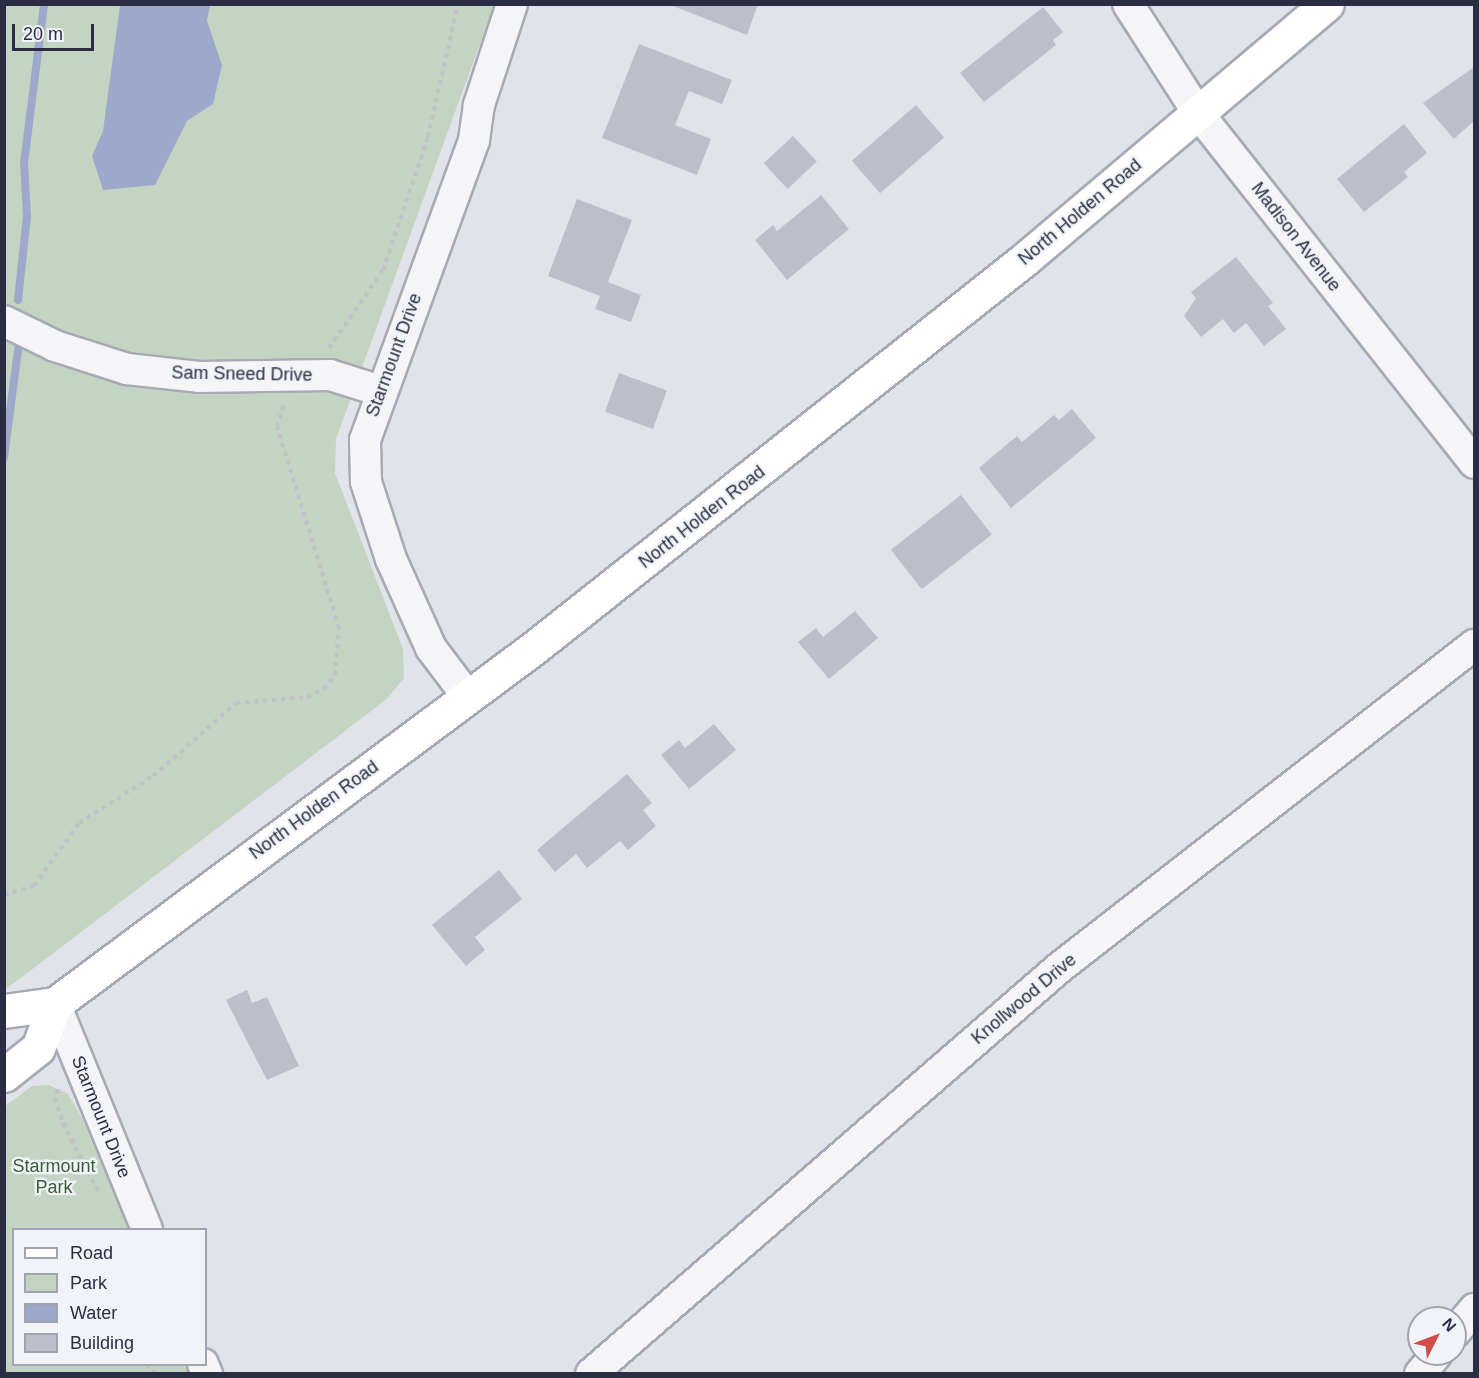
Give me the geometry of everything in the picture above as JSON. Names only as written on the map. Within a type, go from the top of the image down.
[{"type":"main road","name":"North Holden Road","points":[[4,1011],[55,1004],[468,697],[795,445],[1328,4]]},
{"type":"main road","points":[[4,1075],[38,1048],[55,1004]]},
{"type":"street","name":"Starmount Drive","points":[[468,697],[431,648],[391,559],[366,482],[364,440],[378,390],[474,140],[479,105],[512,4]]},
{"type":"street","name":"Madison Avenue","points":[[1128,4],[1198,113],[1474,463]]},
{"type":"street","name":"Sam Sneed Drive","points":[[4,321],[127,369],[199,377],[310,374],[378,390]]},
{"type":"street","name":"Knollwood Drive","points":[[591,1374],[1059,968],[1474,645]]},
{"type":"street","name":"Starmount Drive","points":[[55,1004],[146,1228]]},
{"type":"path","points":[[4,896],[34,886],[79,822],[153,776],[236,703],[307,697],[324,689],[335,675],[339,628],[277,427],[287,394],[310,374],[383,270],[428,137],[458,4]]},
{"type":"green space","points":[[5,5],[494,5],[336,439],[335,473],[403,649],[404,678],[387,699],[5,990]]},
{"type":"green space","name":"Starmount Park","points":[[49,1085],[68,1094],[82,1118],[129,1228],[12,1228],[12,1366],[186,1366],[189,1373],[5,1373],[5,1106],[32,1086]]},
{"type":"water","points":[[120,5],[210,5],[207,21],[222,65],[213,104],[187,121],[155,185],[103,190],[92,156],[103,131]]},
{"type":"building","points":[[668,4],[758,4],[747,35]]},
{"type":"building","points":[[1043,7],[1063,32],[1053,40],[1056,45],[984,102],[960,73]]},
{"type":"building","points":[[639,44],[732,80],[722,104],[689,91],[675,125],[711,139],[697,175],[602,138]]},
{"type":"building","points":[[1474,67],[1474,121],[1454,139],[1423,103]]},
{"type":"building","points":[[916,105],[944,137],[880,193],[852,161]]},
{"type":"building","points":[[1404,124],[1427,153],[1404,172],[1408,177],[1364,212],[1337,179]]},
{"type":"building","points":[[793,136],[817,162],[788,189],[764,163]]},
{"type":"building","points":[[821,195],[849,229],[787,280],[755,240],[773,225],[777,231]]},
{"type":"building","points":[[577,199],[632,220],[608,282],[641,295],[631,322],[595,309],[600,296],[548,276]]},
{"type":"building","points":[[1236,257],[1273,303],[1268,306],[1286,329],[1264,346],[1246,323],[1234,333],[1223,319],[1201,337],[1184,316],[1196,298],[1191,292]]},
{"type":"building","points":[[619,373],[667,390],[653,429],[605,412]]},
{"type":"building","points":[[1072,409],[1096,438],[1011,508],[979,468],[1017,436],[1022,442],[1054,415],[1059,420]]},
{"type":"building","points":[[961,495],[992,534],[922,589],[891,550]]},
{"type":"building","points":[[855,611],[878,638],[829,679],[798,642],[816,628],[823,637]]},
{"type":"building","points":[[714,724],[736,750],[689,789],[661,755],[679,740],[685,748]]},
{"type":"building","points":[[627,774],[652,803],[643,810],[656,826],[628,850],[620,841],[587,868],[576,854],[555,872],[537,850]]},
{"type":"building","points":[[499,870],[522,899],[475,937],[485,950],[466,966],[432,925]]},
{"type":"building","points":[[247,990],[252,1003],[267,997],[299,1066],[267,1080],[226,1000]]},
{"type":"waterway","points":[[18,300],[27,216],[24,163],[44,4]]},
{"type":"waterway","points":[[4,457],[19,343]]}]
